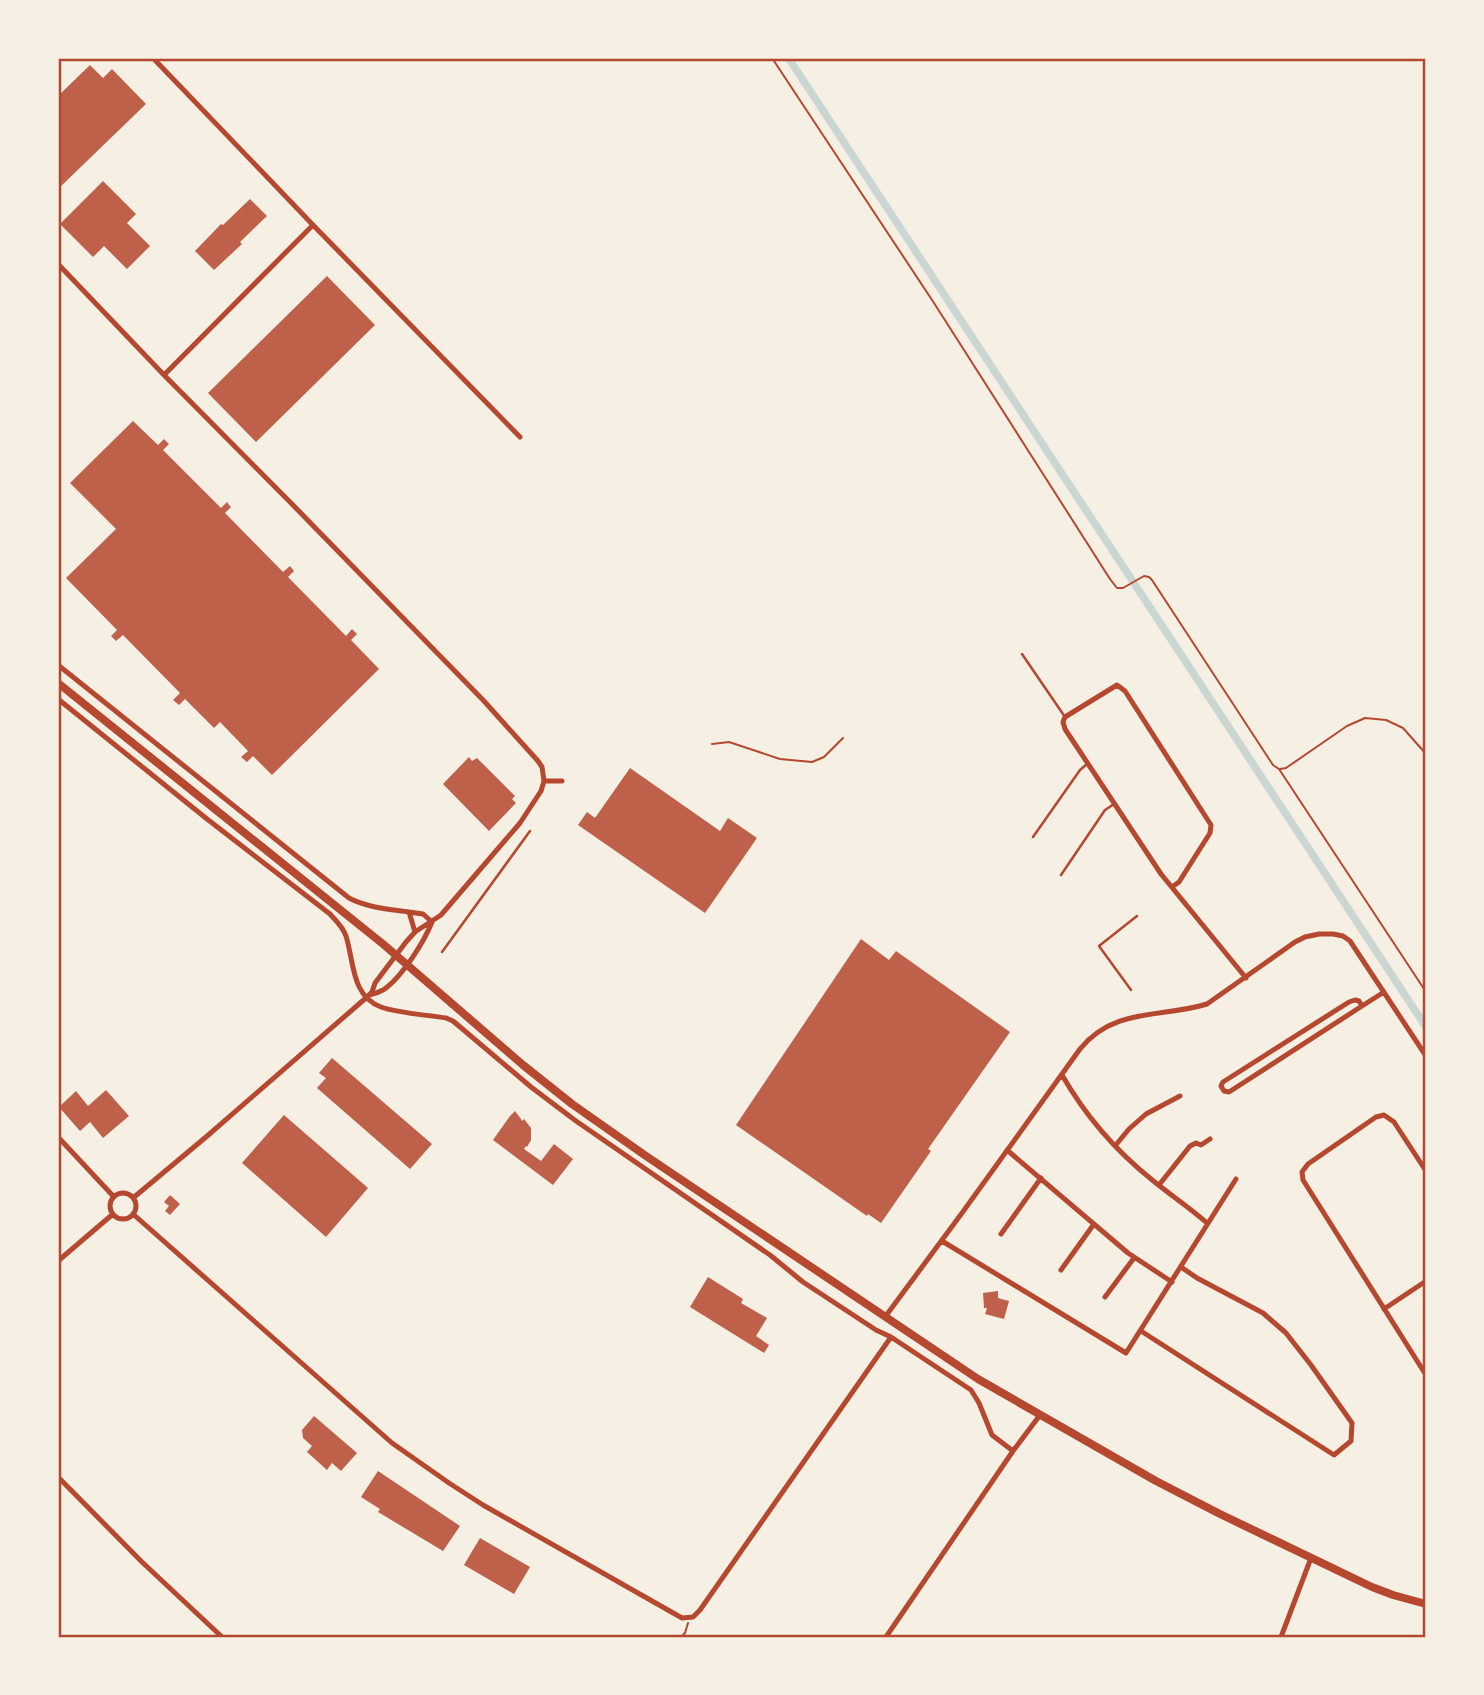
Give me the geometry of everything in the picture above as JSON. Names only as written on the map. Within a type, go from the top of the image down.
[{"type":"main road","points":[[58,683],[274,856],[572,1104],[722,1208],[978,1379],[1156,1481],[1372,1587],[1426,1604]]},
{"type":"street","points":[[152,58],[520,437]]},
{"type":"street","points":[[164,375],[313,225]]},
{"type":"street","points":[[58,264],[494,711],[538,761],[542,767],[544,781],[541,792],[520,823],[449,906],[406,942],[375,983],[372,992],[133,1198]]},
{"type":"street","points":[[58,665],[349,898],[370,907],[423,914],[432,922]]},
{"type":"street","points":[[1172,887],[1179,883],[1210,832],[1211,825],[1125,691],[1117,685],[1065,717],[1065,729],[1161,874],[1246,978]]},
{"type":"street","points":[[58,699],[330,914],[346,936],[357,985],[378,1006],[453,1021],[576,1121],[770,1255],[803,1282],[971,1390],[992,1435],[1013,1451]]},
{"type":"street","points":[[544,781],[562,781]]},
{"type":"street","points":[[408,912],[415,932]]},
{"type":"street","points":[[367,997],[387,987],[407,965],[432,922]]},
{"type":"street","points":[[885,1317],[1083,1045],[1110,1025],[1130,1017],[1194,1009],[1207,1004],[1295,942],[1319,933],[1333,934],[1350,941],[1426,1056]]},
{"type":"street","points":[[1362,1006],[1359,1001],[1349,1002],[1223,1082],[1221,1086],[1224,1091],[1229,1092],[1384,992]]},
{"type":"street","points":[[1062,1075],[1084,1109],[1115,1146],[1207,1223]]},
{"type":"street","points":[[1115,1146],[1129,1129],[1146,1115],[1180,1096]]},
{"type":"street","points":[[1426,1171],[1394,1122],[1384,1115],[1376,1117],[1308,1164],[1302,1172],[1303,1180],[1426,1374]]},
{"type":"street","points":[[58,1137],[114,1197]]},
{"type":"street","points":[[1159,1185],[1189,1146],[1196,1143],[1201,1145],[1210,1139]]},
{"type":"street","points":[[1007,1150],[1134,1258],[1172,1282]]},
{"type":"street","points":[[1001,1234],[1041,1178]]},
{"type":"street","points":[[942,1241],[1126,1353],[1236,1179]]},
{"type":"street","points":[[126,1194],[133,1198],[136,1205],[133,1214],[123,1219],[113,1214],[110,1203],[114,1197],[126,1194]]},
{"type":"street","points":[[58,1261],[113,1214]]},
{"type":"street","points":[[133,1214],[392,1443],[483,1505],[682,1618],[691,1618],[701,1610],[891,1337]]},
{"type":"street","points":[[1060,1270],[1094,1224]]},
{"type":"street","points":[[1105,1297],[1134,1258]]},
{"type":"street","points":[[1140,1331],[1335,1455],[1351,1441],[1352,1423],[1286,1333],[1263,1312],[1181,1267]]},
{"type":"street","points":[[1384,1309],[1426,1281]]},
{"type":"street","points":[[886,1637],[1040,1415]]},
{"type":"street","points":[[58,1477],[142,1562],[222,1637]]},
{"type":"street","points":[[1281,1637],[1311,1558]]},
{"type":"lane","points":[[1022,654],[1065,717]]},
{"type":"lane","points":[[1033,837],[1080,770],[1088,764]]},
{"type":"lane","points":[[1060,875],[1105,810],[1114,804]]},
{"type":"lane","points":[[442,952],[530,831]]},
{"type":"lane","points":[[1131,990],[1099,946],[1137,916]]},
{"type":"path","points":[[772,58],[934,303],[1116,588],[1125,588],[1144,576],[1149,577],[1426,992]]},
{"type":"path","points":[[1279,769],[1286,768],[1347,726],[1365,718],[1386,719],[1403,728],[1426,754]]},
{"type":"path","points":[[712,744],[729,742],[780,759],[812,762],[824,757],[843,738]]},
{"type":"path","points":[[681,1637],[691,1618]]},
{"type":"shaded area","points":[[784,58],[793,58],[1426,1020],[1426,1034]]},
{"type":"building","points":[[90,65],[103,78],[112,69],[146,104],[58,189],[58,96]]},
{"type":"building","points":[[103,181],[136,214],[127,223],[150,246],[127,269],[104,246],[93,257],[60,224]]},
{"type":"building","points":[[250,199],[267,216],[214,270],[195,251]]},
{"type":"building","points":[[327,276],[375,325],[256,442],[208,393]]},
{"type":"building","points":[[133,421],[158,445],[164,439],[169,444],[163,450],[221,508],[227,502],[231,507],[225,513],[283,572],[290,566],[294,571],[288,577],[346,636],[352,629],[357,634],[351,640],[379,669],[272,775],[253,756],[247,762],[241,757],[248,751],[220,722],[214,728],[185,699],[179,705],[173,700],[180,693],[123,635],[116,641],[111,636],[117,630],[66,578],[116,529],[70,483]]},
{"type":"building","points":[[469,757],[472,761],[477,758],[515,796],[512,799],[516,803],[489,831],[443,784]]},
{"type":"building","points":[[630,768],[720,831],[728,818],[757,838],[705,913],[578,825],[587,812],[595,818]]},
{"type":"building","points":[[861,939],[889,960],[896,951],[1010,1032],[928,1149],[931,1151],[881,1223],[736,1125]]},
{"type":"building","points":[[332,1058],[432,1144],[410,1169],[317,1088],[326,1078],[319,1073]]},
{"type":"building","points":[[106,1090],[129,1116],[103,1138],[90,1122],[80,1131],[59,1107],[76,1091],[88,1106]]},
{"type":"building","points":[[515,1111],[531,1128],[531,1140],[524,1149],[541,1161],[554,1144],[573,1159],[553,1185],[493,1140]]},
{"type":"building","points":[[284,1115],[368,1188],[326,1237],[242,1163]]},
{"type":"building","points":[[170,1195],[180,1204],[170,1215],[165,1211],[169,1206],[164,1202]]},
{"type":"building","points":[[708,1277],[743,1299],[741,1303],[767,1318],[756,1336],[769,1345],[764,1353],[690,1307]]},
{"type":"building","points":[[998,1291],[998,1298],[1009,1301],[1004,1319],[985,1314],[987,1308],[984,1308],[983,1293]]},
{"type":"building","points":[[314,1416],[357,1453],[341,1471],[332,1463],[327,1470],[307,1452],[312,1446],[303,1438],[302,1430]]},
{"type":"building","points":[[378,1471],[460,1526],[443,1551],[378,1512],[380,1509],[361,1497]]},
{"type":"building","points":[[480,1538],[530,1567],[514,1594],[464,1565]]}]
